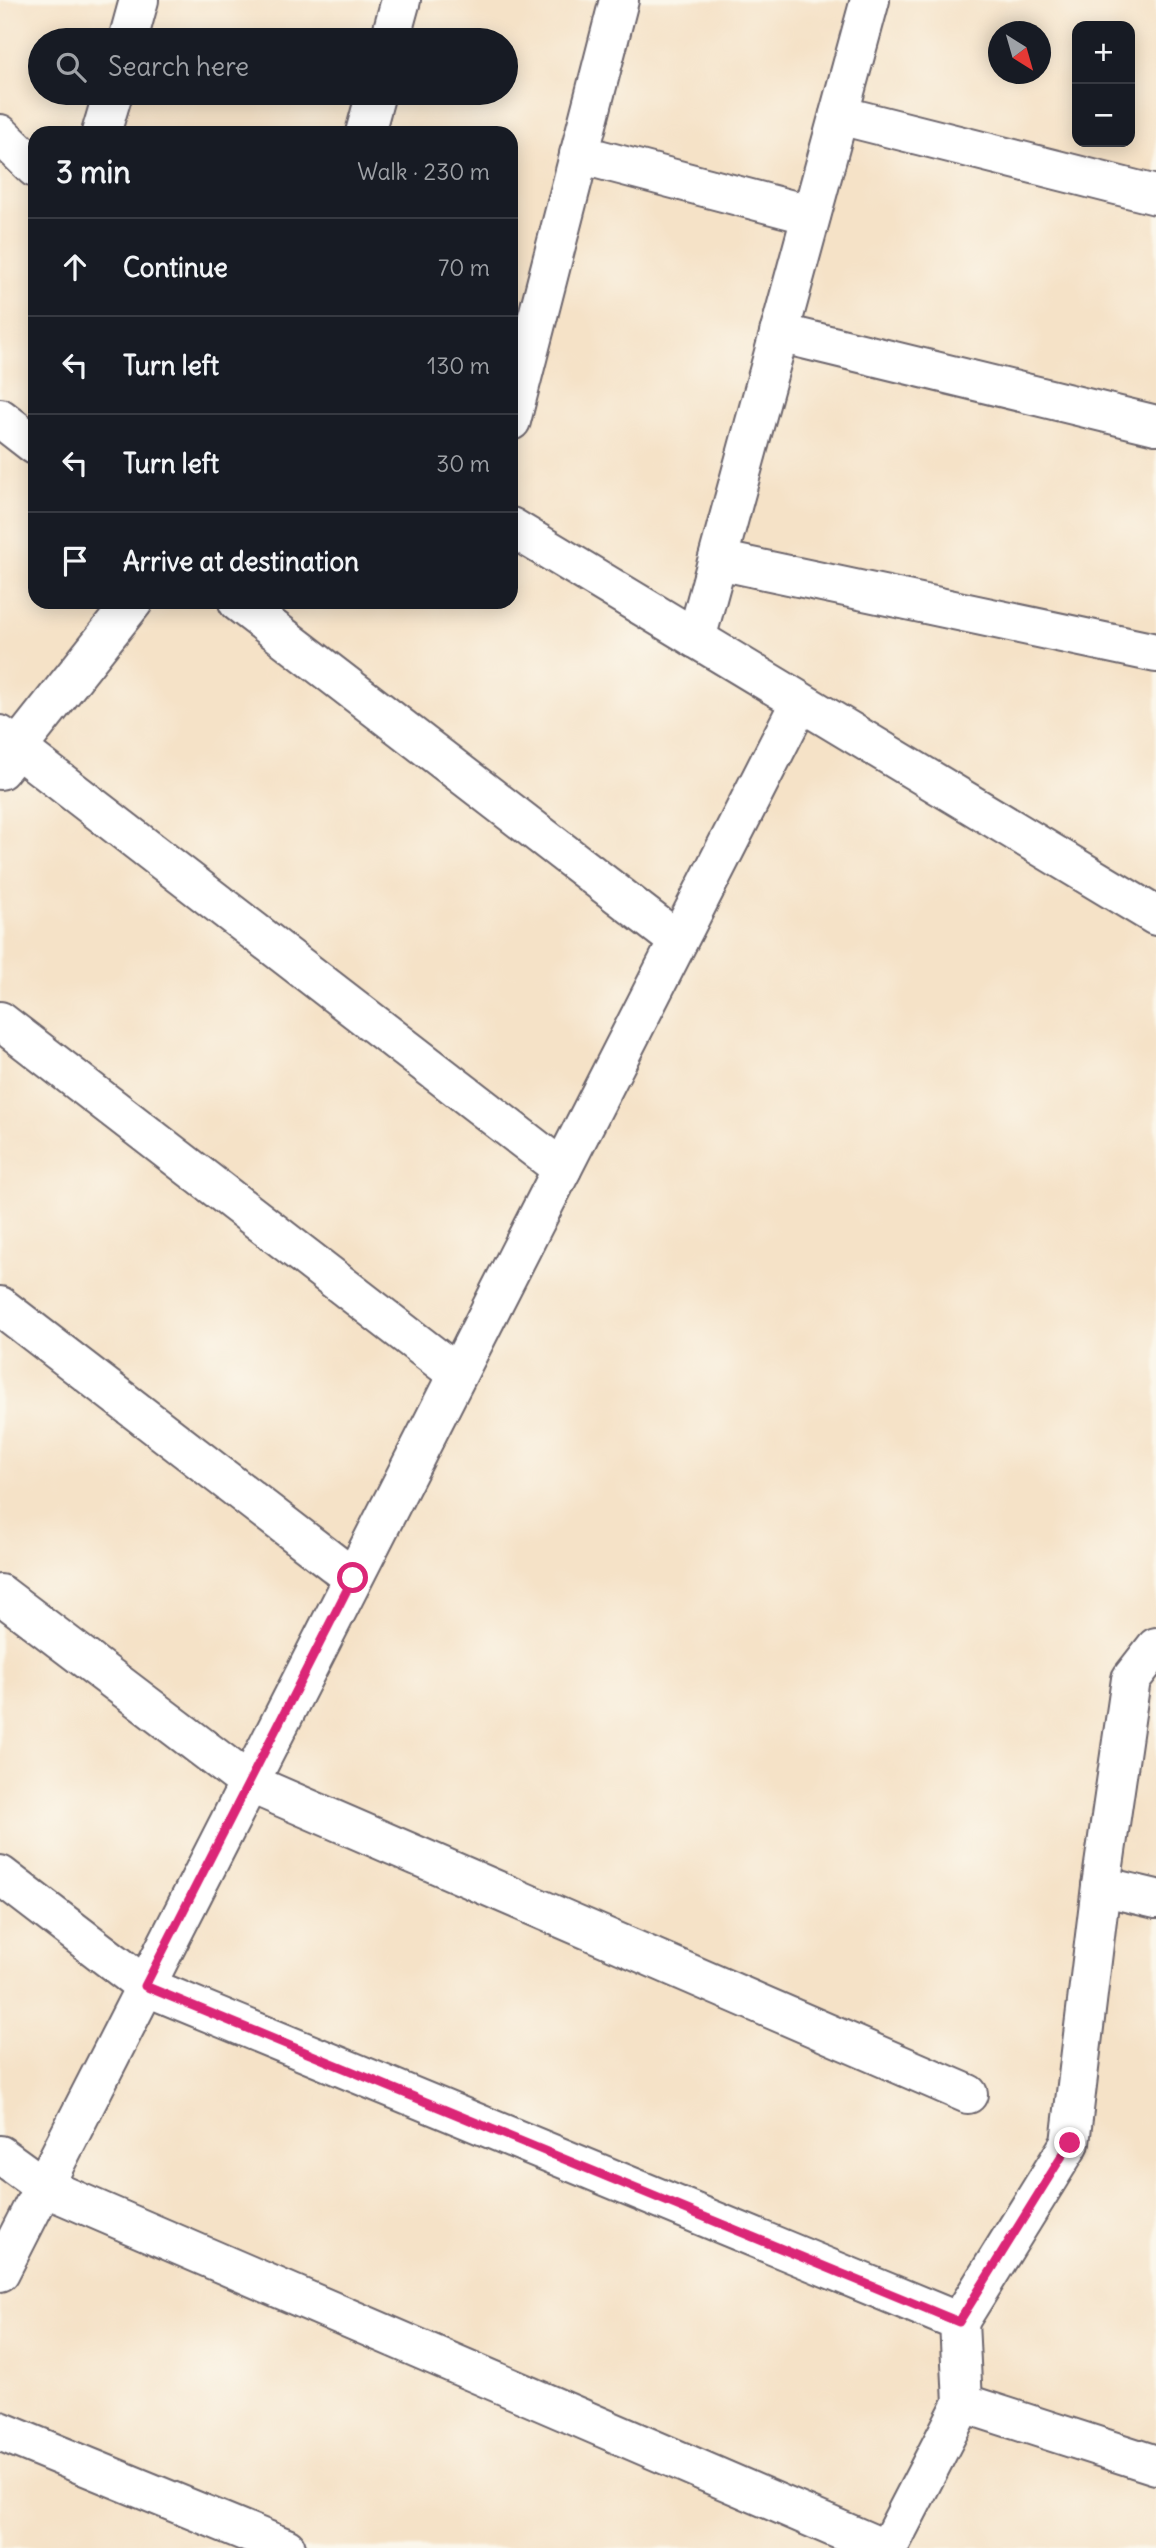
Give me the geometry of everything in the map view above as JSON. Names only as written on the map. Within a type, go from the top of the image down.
[{"type":"street","points":[[131,28],[139,0]]},
{"type":"street","points":[[393,28],[401,0]]},
{"type":"street","points":[[518,394],[619,0]]},
{"type":"street","points":[[696,639],[870,0]]},
{"type":"street","points":[[103,126],[109,105]]},
{"type":"street","points":[[367,126],[373,105]]},
{"type":"street","points":[[839,115],[1156,195]]},
{"type":"street","points":[[0,134],[28,161]]},
{"type":"street","points":[[579,154],[811,215]]},
{"type":"street","points":[[779,332],[1156,425]]},
{"type":"street","points":[[0,418],[28,440]]},
{"type":"street","points":[[518,531],[1156,916]]},
{"type":"street","points":[[718,560],[1156,653]]},
{"type":"street","points":[[127,609],[6,751],[562,1169]]},
{"type":"street","points":[[247,609],[678,941]]},
{"type":"street","points":[[0,2272],[800,702]]},
{"type":"street","points":[[0,1021],[457,1374]]},
{"type":"street","points":[[0,1306],[353,1578]]},
{"type":"street","points":[[0,1594],[249,1783],[968,2094]]},
{"type":"street","points":[[888,2548],[963,2403],[959,2322],[1070,2143],[1101,1886],[1131,1679],[1156,1647]]},
{"type":"street","points":[[0,1875],[145,1986],[959,2322]]},
{"type":"street","points":[[1101,1886],[1156,1899]]},
{"type":"street","points":[[0,2155],[44,2187],[882,2548]]},
{"type":"street","points":[[963,2403],[1156,2465]]},
{"type":"street","points":[[0,2431],[286,2548]]},
{"type":"route","points":[[353,1578],[145,1986],[959,2322],[1070,2143]]}]
